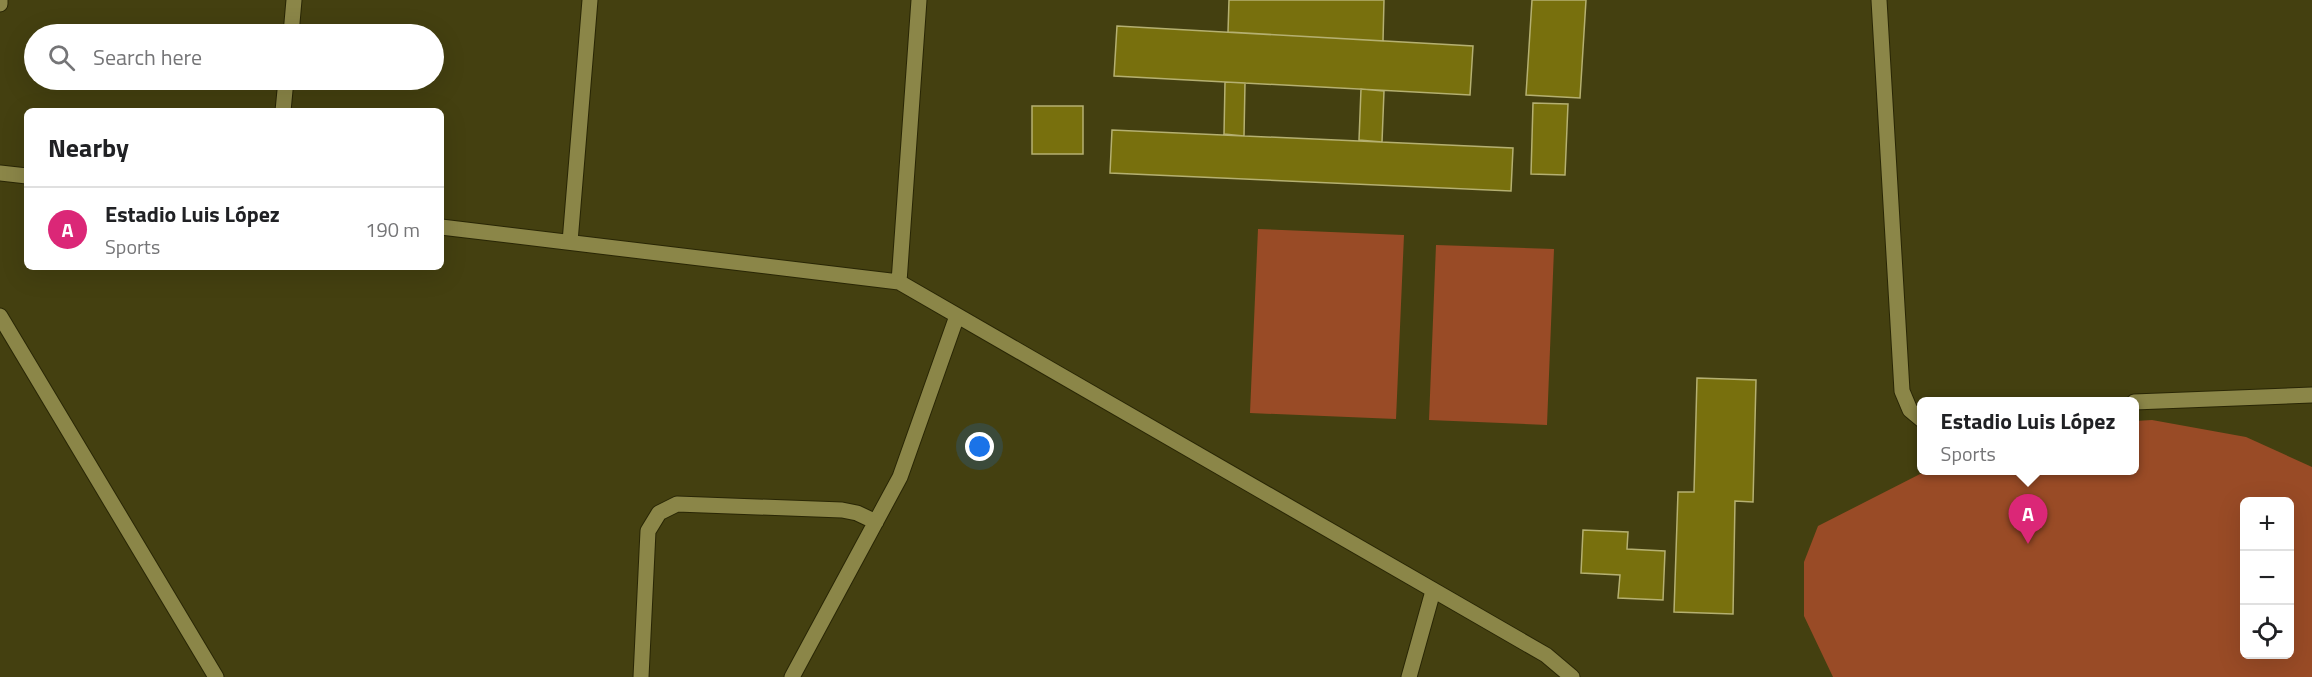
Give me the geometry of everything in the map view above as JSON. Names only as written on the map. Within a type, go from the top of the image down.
[{"type":"street","points":[[292,24],[294,0]]},
{"type":"street","points":[[570,242],[590,0]]},
{"type":"street","points":[[899,282],[920,0]]},
{"type":"street","points":[[1879,0],[1902,391],[1910,410],[1917,416]]},
{"type":"street","points":[[283,108],[285,90]]},
{"type":"street","points":[[0,173],[24,176]]},
{"type":"street","points":[[444,227],[899,282],[1546,655],[1572,677]]},
{"type":"street","points":[[0,316],[216,677]]},
{"type":"street","points":[[792,677],[900,477],[957,316]]},
{"type":"street","points":[[2139,402],[2312,395]]},
{"type":"street","points":[[641,677],[648,531],[659,513],[677,504],[842,510],[857,513],[876,522]]},
{"type":"street","points":[[1409,677],[1433,591]]},
{"type":"shaded area","points":[[1258,229],[1404,235],[1396,419],[1250,413]]},
{"type":"shaded area","points":[[1436,245],[1554,249],[1547,425],[1429,420]]},
{"type":"shaded area","points":[[2152,420],[2246,437],[2312,467],[2312,677],[1833,677],[1804,616],[1804,562],[1818,526],[1918,475],[2139,475],[2139,421]]},
{"type":"building","points":[[1229,0],[1384,0],[1383,41],[1228,32]]},
{"type":"building","points":[[1532,0],[1586,0],[1580,98],[1526,95]]},
{"type":"building","points":[[1117,26],[1473,46],[1470,95],[1114,76]]},
{"type":"building","points":[[1225,82],[1245,83],[1244,136],[1224,134]]},
{"type":"building","points":[[1361,89],[1384,91],[1382,142],[1359,140]]},
{"type":"building","points":[[1533,103],[1568,104],[1565,175],[1531,174]]},
{"type":"building","points":[[1032,106],[1083,106],[1083,154],[1032,154]]},
{"type":"building","points":[[1112,130],[1513,148],[1511,191],[1110,173]]},
{"type":"building","points":[[1697,378],[1756,380],[1753,502],[1735,501],[1733,614],[1674,612],[1678,492],[1694,492]]},
{"type":"building","points":[[1583,530],[1628,532],[1627,549],[1665,551],[1663,600],[1618,598],[1620,575],[1581,573]]},
{"type":"place","name":"Estadio Luis López","points":[[2028,544]]}]
